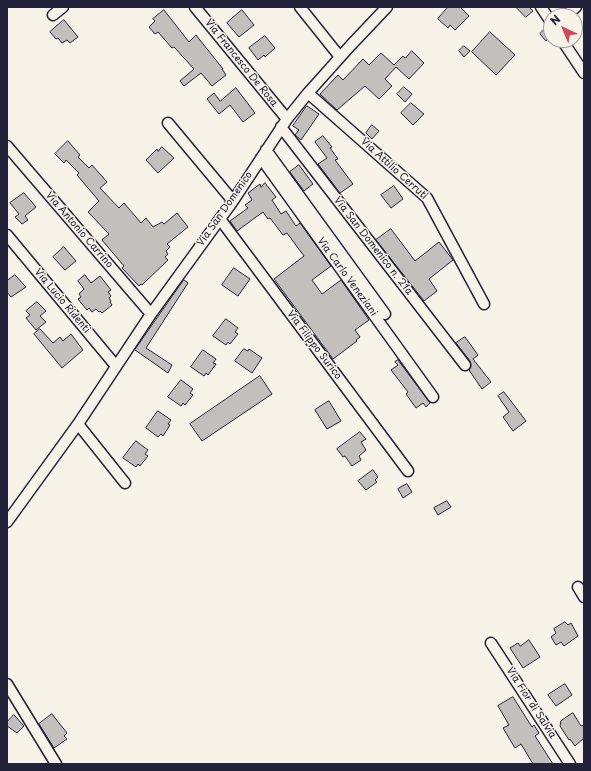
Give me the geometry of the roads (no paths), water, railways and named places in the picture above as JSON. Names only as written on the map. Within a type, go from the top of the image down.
[{"type":"street","points":[[53,15],[64,7]]},
{"type":"street","name":"Via Francesco De Rosa","points":[[195,7],[284,123]]},
{"type":"street","points":[[300,7],[340,57]]},
{"type":"street","name":"Via San Domenico","points":[[7,522],[78,424],[151,314],[220,219],[284,123],[308,92],[388,7]]},
{"type":"street","points":[[567,48],[584,73]]},
{"type":"street","name":"Via Attilio Cerruti","points":[[308,92],[427,198],[484,304]]},
{"type":"street","name":"Via San Domenico n. 21a","points":[[284,123],[465,365]]},
{"type":"street","points":[[168,124],[232,201]]},
{"type":"street","name":"Via Antonio Carrino","points":[[7,146],[151,314]]},
{"type":"street","points":[[264,154],[385,314]]},
{"type":"street","name":"Via Carlo Veneziani","points":[[264,154],[433,397]]},
{"type":"street","name":"Via Filippo Surico","points":[[220,219],[408,471]]},
{"type":"street","name":"Via Lucio Ridenti","points":[[7,235],[116,366]]},
{"type":"street","points":[[78,424],[125,483]]},
{"type":"street","points":[[578,587],[584,597]]},
{"type":"street","name":"Via Fior di Salvia","points":[[491,643],[570,764]]},
{"type":"street","points":[[7,684],[56,764]]}]
